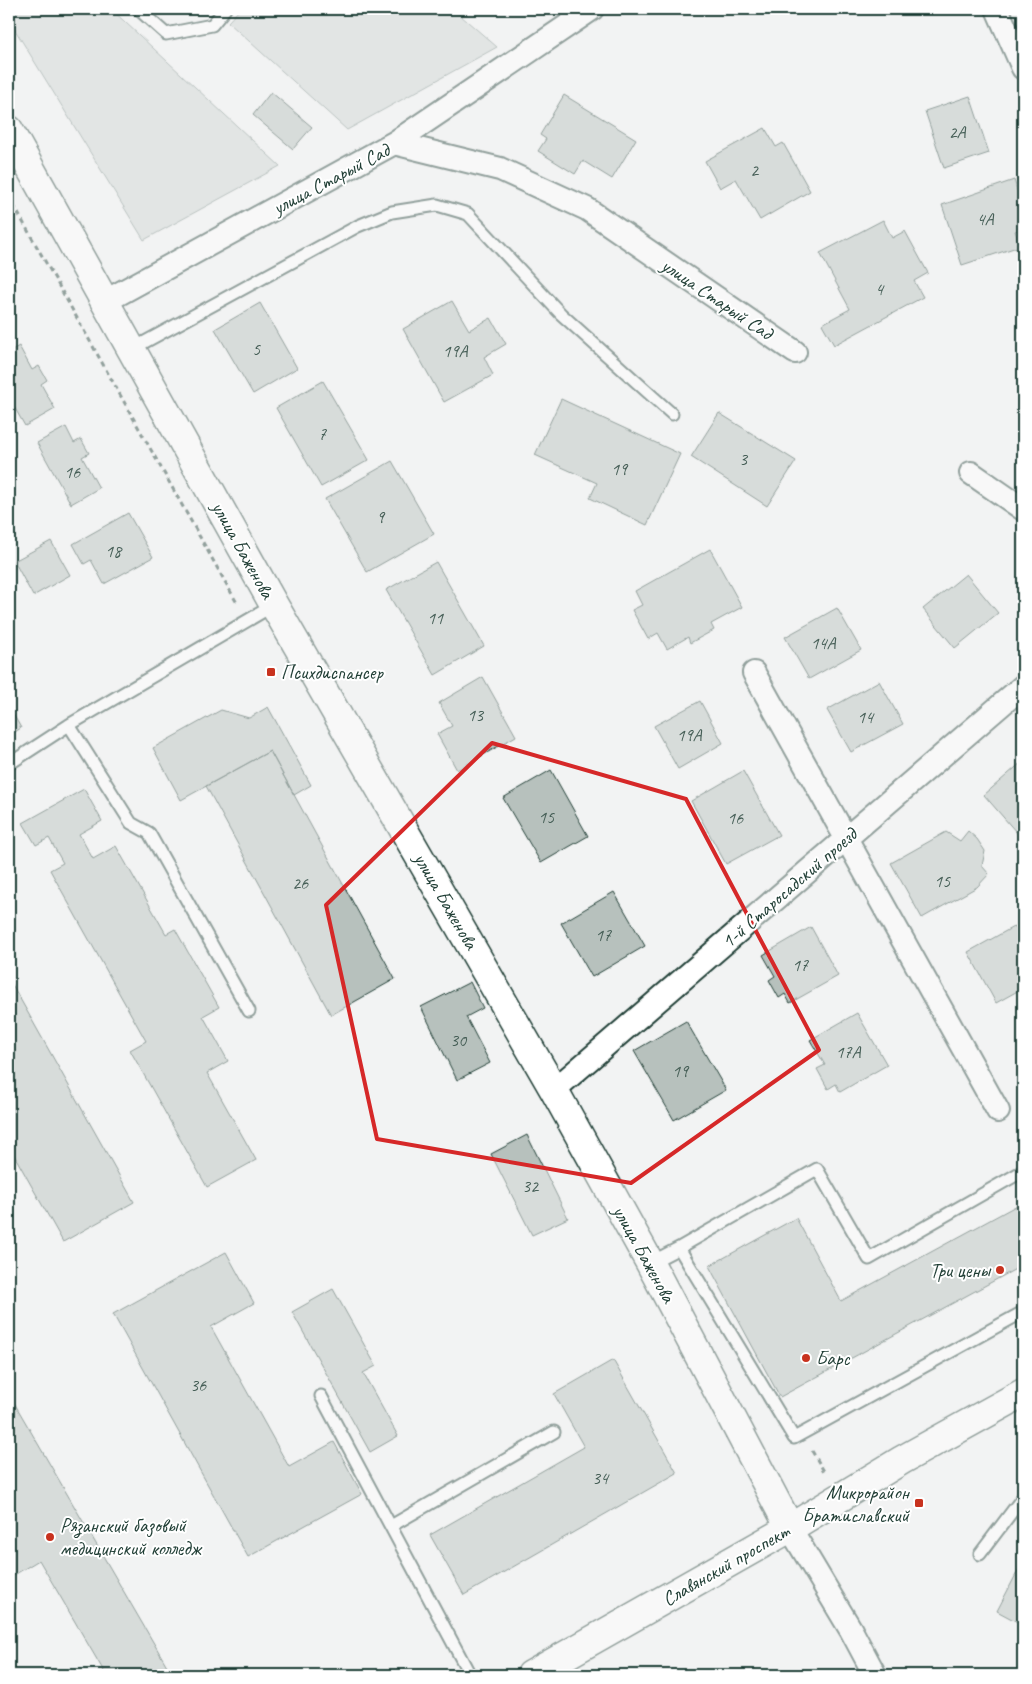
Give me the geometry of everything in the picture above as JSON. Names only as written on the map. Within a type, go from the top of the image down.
[{"type":"street","points":[[394,143],[592,9]]},
{"type":"street","points":[[997,9],[1023,68]]},
{"type":"street","name":"улица Баженова","points":[[11,140],[274,605],[554,1090],[650,1263],[790,1528],[851,1630],[875,1675]]},
{"type":"street","name":"улица Старый Сад","points":[[104,302],[394,143],[500,169],[587,209],[795,352]]},
{"type":"street","points":[[971,473],[1023,509]]},
{"type":"street","points":[[754,673],[998,1111]]},
{"type":"street","name":"1-й Старосадский проезд","points":[[554,1090],[1023,686]]},
{"type":"street","name":"Славянский проспект","points":[[531,1675],[790,1528],[902,1460],[1023,1393]]},
{"type":"lane","points":[[138,9],[166,34],[212,25],[225,9]]},
{"type":"lane","points":[[131,350],[358,226],[392,212],[437,205],[468,214],[561,314],[672,414]]},
{"type":"lane","points":[[9,764],[70,725],[274,605]]},
{"type":"lane","points":[[70,725],[131,823],[149,833],[249,1011]]},
{"type":"lane","points":[[650,1263],[817,1169],[869,1259],[1023,1171]]},
{"type":"lane","points":[[679,1248],[794,1438],[1023,1312]]},
{"type":"lane","points":[[321,1396],[470,1675]]},
{"type":"lane","points":[[391,1526],[554,1432]]},
{"type":"lane","points":[[980,1554],[1023,1497]]},
{"type":"highlighted area","points":[[492,743],[686,799],[819,1050],[631,1183],[377,1139],[326,905]]},
{"type":"shaded area","points":[[9,9],[111,9],[280,166],[144,240],[9,20]]},
{"type":"shaded area","points":[[240,9],[453,9],[497,47],[347,130],[228,22]]},
{"type":"building","points":[[271,92],[312,127],[293,149],[253,115]]},
{"type":"building","points":[[564,95],[636,139],[612,179],[583,161],[575,174],[538,151],[546,139],[540,135]]},
{"type":"building","points":[[970,96],[989,153],[944,168],[925,111]]},
{"type":"building","points":[[765,128],[776,147],[783,143],[810,191],[760,220],[736,179],[720,188],[705,161]]},
{"type":"building","points":[[1014,180],[1023,209],[1023,229],[1015,231],[1020,246],[962,265],[942,205]]},
{"type":"building","points":[[883,220],[892,238],[905,231],[928,273],[914,281],[923,297],[834,345],[822,324],[850,309],[820,253]]},
{"type":"building","points":[[452,301],[469,330],[491,318],[506,344],[484,357],[493,375],[444,402],[403,329]]},
{"type":"building","points":[[260,303],[297,368],[253,394],[215,329]]},
{"type":"building","points":[[19,346],[32,370],[39,366],[47,380],[41,384],[55,409],[25,426],[9,398],[9,352]]},
{"type":"building","points":[[323,381],[369,460],[321,487],[276,408]]},
{"type":"building","points":[[561,399],[680,454],[647,525],[590,498],[597,483],[535,455]]},
{"type":"building","points":[[719,413],[796,461],[767,506],[691,457]]},
{"type":"building","points":[[66,427],[74,443],[81,439],[89,453],[82,457],[99,488],[71,504],[37,443]]},
{"type":"building","points":[[1023,435],[1023,448],[1017,444]]},
{"type":"building","points":[[392,461],[434,534],[367,572],[325,499]]},
{"type":"building","points":[[128,513],[153,557],[104,584],[91,560],[84,564],[73,544]]},
{"type":"building","points":[[51,541],[70,575],[33,596],[14,561]]},
{"type":"building","points":[[710,549],[742,607],[711,624],[714,630],[690,643],[688,637],[667,649],[658,633],[648,639],[632,610],[642,605],[635,591]]},
{"type":"building","points":[[436,562],[484,646],[435,675],[386,590]]},
{"type":"building","points":[[966,574],[998,613],[955,648],[923,609]]},
{"type":"building","points":[[837,608],[861,650],[809,679],[785,637]]},
{"type":"building","points":[[483,677],[516,736],[457,770],[437,734],[452,726],[439,703]]},
{"type":"building","points":[[879,681],[903,724],[851,752],[827,710]]},
{"type":"building","points":[[700,701],[723,743],[678,769],[654,726]]},
{"type":"building","points":[[9,707],[21,728],[9,736]]},
{"type":"building","points":[[268,707],[311,785],[294,795],[270,751],[181,800],[153,748],[221,710],[249,718]]},
{"type":"building","points":[[270,751],[395,979],[331,1015],[206,786]]},
{"type":"building","points":[[1023,761],[1023,840],[984,795]]},
{"type":"building","points":[[551,770],[588,836],[541,863],[503,798]]},
{"type":"building","points":[[743,771],[779,835],[726,864],[691,801]]},
{"type":"building","points":[[84,789],[102,821],[79,834],[93,859],[116,846],[166,934],[175,929],[219,1007],[203,1016],[228,1061],[207,1073],[256,1160],[207,1187],[130,1050],[146,1041],[50,870],[63,863],[49,838],[36,845],[23,823]]},
{"type":"building","points":[[968,831],[977,839],[985,851],[982,866],[989,874],[977,887],[922,918],[891,863],[946,832],[960,841]]},
{"type":"building","points":[[614,892],[645,946],[592,977],[561,923]]},
{"type":"building","points":[[1015,926],[1023,941],[1023,988],[996,1003],[968,952]]},
{"type":"building","points":[[811,927],[838,976],[790,1003],[785,994],[779,998],[769,980],[775,976],[763,955]]},
{"type":"building","points":[[9,979],[134,1202],[63,1242],[9,1146]]},
{"type":"building","points":[[470,982],[483,1008],[466,1017],[490,1063],[457,1080],[421,1007]]},
{"type":"building","points":[[857,1013],[887,1065],[840,1092],[836,1084],[828,1089],[817,1069],[825,1065],[810,1040]]},
{"type":"building","points":[[686,1021],[726,1090],[674,1120],[634,1051]]},
{"type":"building","points":[[527,1135],[568,1218],[532,1235],[491,1154]]},
{"type":"building","points":[[1023,1202],[1023,1265],[780,1397],[709,1266],[796,1218],[841,1301]]},
{"type":"building","points":[[226,1252],[254,1303],[211,1327],[289,1467],[334,1442],[362,1494],[248,1557],[113,1314]]},
{"type":"building","points":[[333,1289],[376,1366],[363,1373],[398,1436],[370,1452],[292,1312]]},
{"type":"building","points":[[613,1360],[677,1473],[464,1595],[430,1535],[584,1447],[554,1394]]},
{"type":"building","name":"Рязанский базовый медицинский колледж","points":[[9,1394],[167,1666],[151,1675],[106,1675],[39,1560],[9,1578]]},
{"type":"building","points":[[1023,1561],[1023,1625],[997,1611]]},
{"type":"place","name":"Психдиспансер","points":[[271,672]]},
{"type":"place","name":"Три цены","points":[[1000,1270]]},
{"type":"place","name":"Барс","points":[[806,1358]]},
{"type":"place","name":"Микрорайон Братиславский","points":[[919,1503]]},
{"type":"place","name":"Рязанский базовый медицинский колледж","points":[[50,1537]]}]
